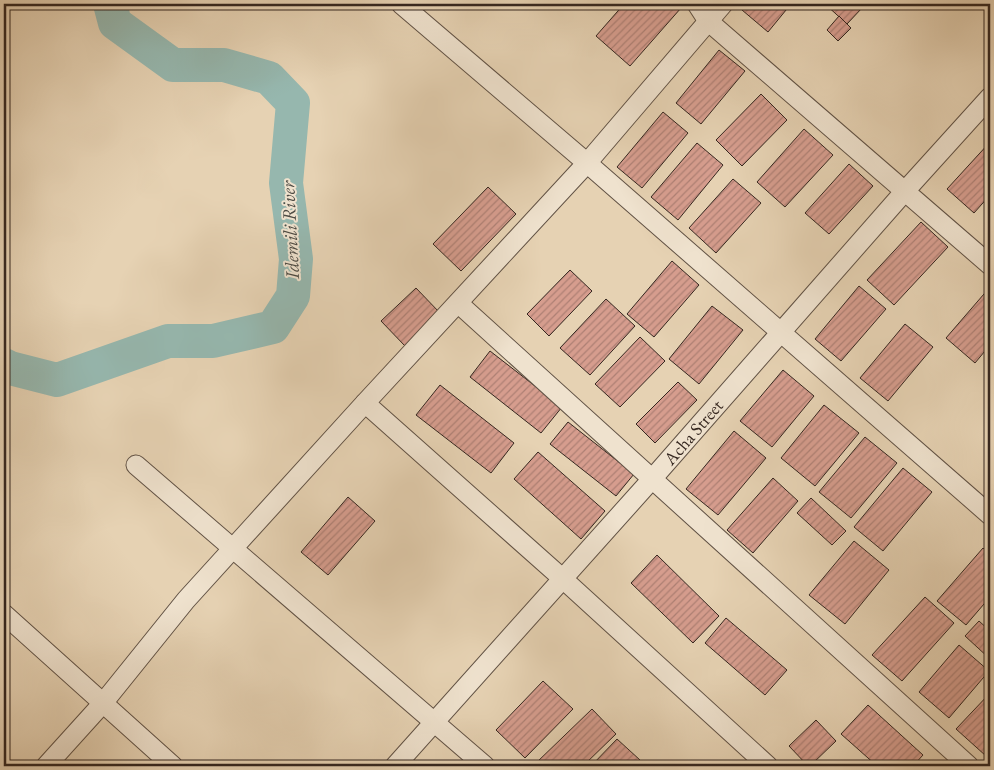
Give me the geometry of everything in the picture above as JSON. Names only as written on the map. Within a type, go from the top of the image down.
[{"type":"street","points":[[401,4],[782,332],[990,515]]},
{"type":"street","points":[[697,4],[708,21],[990,265]]},
{"type":"street","points":[[46,766],[102,703],[186,600],[587,163],[723,4]]},
{"type":"street","name":"Acha Street","points":[[395,766],[990,97]]},
{"type":"street","points":[[458,303],[969,766]]},
{"type":"street","points":[[366,403],[768,766]]},
{"type":"street","points":[[136,465],[485,766]]},
{"type":"street","points":[[4,614],[173,766]]},
{"type":"building","points":[[624,4],[677,4],[681,8],[630,66],[596,36]]},
{"type":"building","points":[[747,4],[791,4],[768,32],[742,10]]},
{"type":"building","points":[[825,4],[857,4],[862,8],[847,24]]},
{"type":"building","points":[[839,16],[851,28],[838,41],[827,30]]},
{"type":"building","points":[[719,50],[745,71],[701,124],[676,103]]},
{"type":"building","points":[[761,94],[787,120],[742,166],[716,140]]},
{"type":"building","points":[[663,112],[688,133],[642,188],[617,167]]},
{"type":"building","points":[[804,129],[833,155],[785,207],[757,182]]},
{"type":"building","points":[[990,142],[990,195],[974,213],[947,189]]},
{"type":"building","points":[[697,143],[723,165],[678,220],[651,197]]},
{"type":"building","points":[[849,164],[873,186],[829,234],[805,213]]},
{"type":"building","points":[[733,179],[761,203],[716,253],[689,228]]},
{"type":"building","points":[[488,187],[516,214],[461,271],[433,244]]},
{"type":"building","points":[[921,222],[948,247],[894,305],[867,280]]},
{"type":"building","points":[[672,261],[699,285],[654,337],[627,314]]},
{"type":"building","points":[[570,270],[592,291],[549,336],[527,314]]},
{"type":"building","points":[[859,286],[886,309],[841,361],[815,339]]},
{"type":"building","points":[[990,287],[990,345],[975,363],[946,338]]},
{"type":"building","points":[[416,288],[440,313],[405,346],[381,321]]},
{"type":"building","points":[[606,299],[635,326],[590,375],[560,348]]},
{"type":"building","points":[[712,306],[743,330],[699,384],[669,359]]},
{"type":"building","points":[[905,324],[933,347],[888,401],[860,378]]},
{"type":"building","points":[[640,337],[665,361],[620,407],[595,384]]},
{"type":"building","points":[[490,351],[562,407],[541,433],[470,377]]},
{"type":"building","points":[[783,370],[814,396],[772,447],[740,421]]},
{"type":"building","points":[[678,382],[697,400],[655,443],[636,424]]},
{"type":"building","points":[[440,385],[514,443],[491,473],[416,415]]},
{"type":"building","points":[[824,405],[859,433],[815,486],[781,458]]},
{"type":"building","points":[[568,422],[634,474],[616,496],[550,444]]},
{"type":"building","points":[[734,431],[766,458],[718,515],[686,489]]},
{"type":"building","points":[[865,437],[897,463],[851,518],[819,492]]},
{"type":"building","points":[[538,452],[605,511],[581,539],[514,479]]},
{"type":"building","points":[[903,468],[932,492],[883,551],[854,527]]},
{"type":"building","points":[[773,478],[798,501],[753,553],[727,530]]},
{"type":"building","points":[[348,497],[375,521],[328,575],[301,552]]},
{"type":"building","points":[[811,498],[846,531],[832,545],[797,513]]},
{"type":"building","points":[[854,541],[889,570],[845,624],[809,595]]},
{"type":"building","points":[[983,548],[990,554],[990,597],[966,625],[937,601]]},
{"type":"building","points":[[657,555],[719,616],[693,643],[631,583]]},
{"type":"building","points":[[925,597],[954,623],[902,681],[872,655]]},
{"type":"building","points":[[726,618],[787,670],[765,695],[705,643]]},
{"type":"building","points":[[979,621],[990,631],[990,659],[965,636]]},
{"type":"building","points":[[959,645],[989,671],[949,718],[919,692]]},
{"type":"building","points":[[543,681],[573,709],[525,758],[496,730]]},
{"type":"building","points":[[990,693],[990,751],[986,756],[956,729]]},
{"type":"building","points":[[868,705],[923,755],[913,766],[877,766],[841,734]]},
{"type":"building","points":[[592,709],[616,734],[583,766],[539,766],[536,763]]},
{"type":"building","points":[[816,720],[836,741],[808,766],[789,746]]},
{"type":"building","points":[[617,739],[640,760],[634,766],[591,766]]},
{"type":"waterway","name":"Idemili River","points":[[4,365],[57,380],[168,341],[213,341],[273,327],[293,296],[296,259],[286,183],[293,103],[269,78],[224,65],[173,65],[115,23],[110,4]]}]
